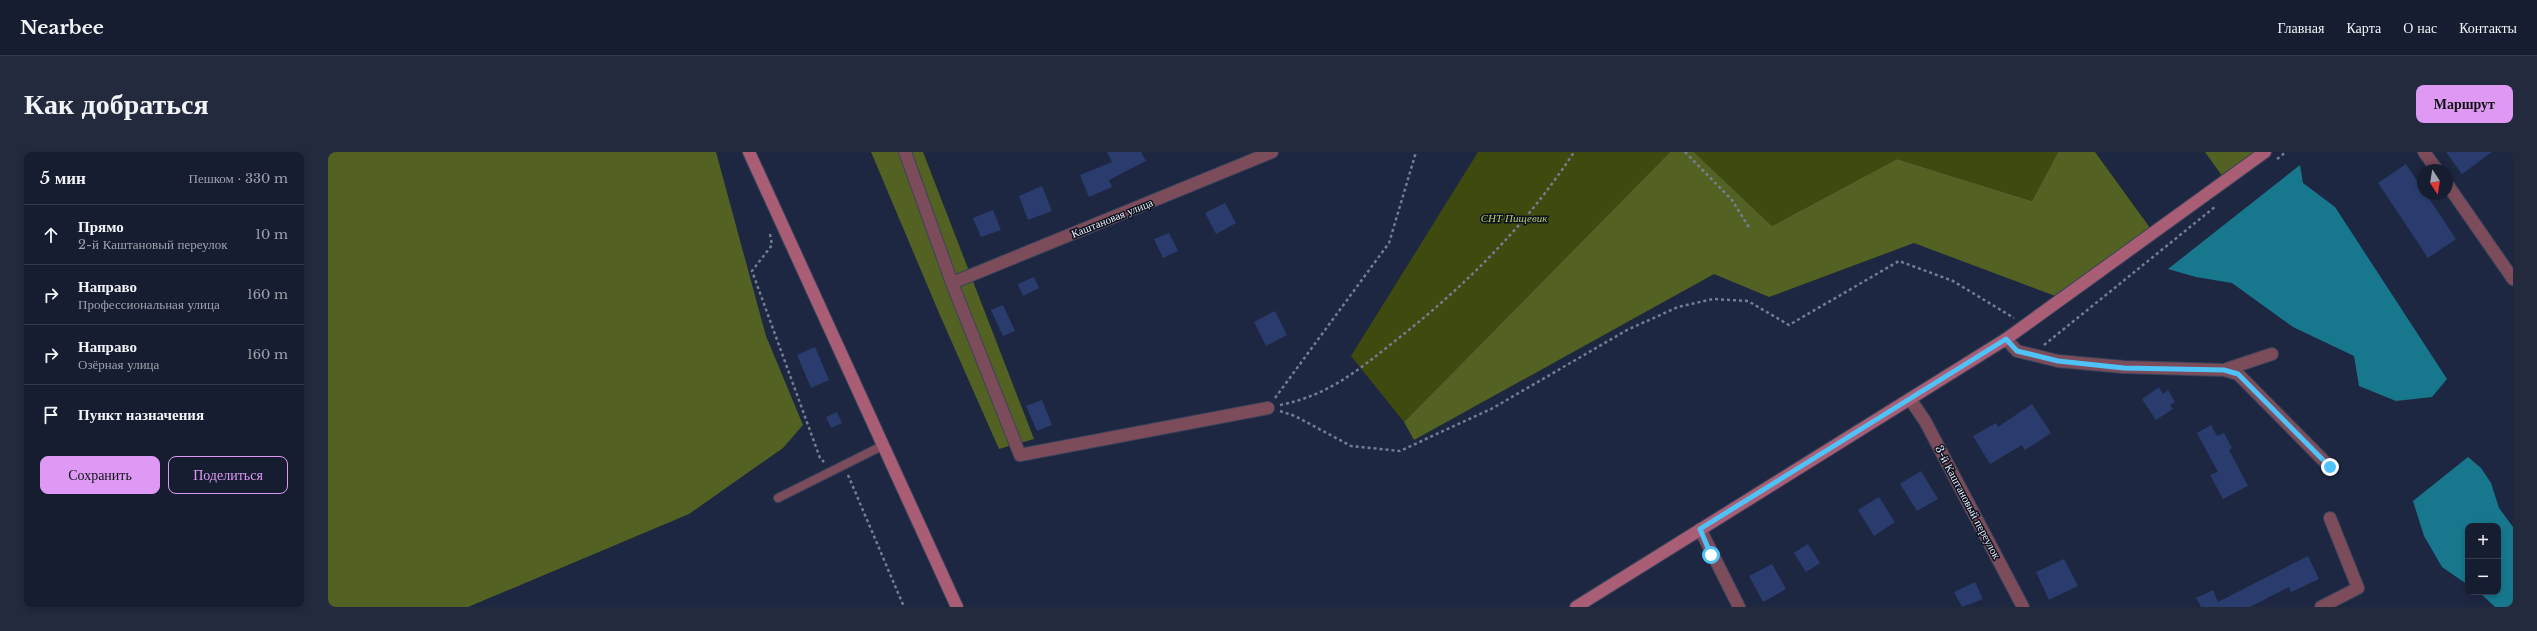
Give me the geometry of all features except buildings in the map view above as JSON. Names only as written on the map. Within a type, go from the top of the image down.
[{"type":"street","points":[[749,152],[957,607]]},
{"type":"street","points":[[905,152],[952,283],[1020,454],[1268,408]]},
{"type":"street","name":"Каштановая улица","points":[[952,283],[1272,152]]},
{"type":"street","points":[[2424,152],[2433,164]]},
{"type":"street","points":[[1576,607],[2006,339],[2263,153]]},
{"type":"street","points":[[2453,193],[2513,279]]},
{"type":"street","points":[[2006,339],[2017,351],[2058,361],[2124,368],[2224,370],[2272,354]]},
{"type":"street","points":[[2224,370],[2245,378],[2330,467]]},
{"type":"street","name":"3-й Каштановый переулок","points":[[1910,399],[1925,421],[2023,607]]},
{"type":"street","points":[[2321,607],[2358,588],[2330,518]]},
{"type":"street","points":[[1700,529],[1738,607]]},
{"type":"lane","points":[[778,498],[884,445]]},
{"type":"path","points":[[1268,408],[1389,243],[1416,152]]},
{"type":"path","points":[[1268,408],[1302,400],[1343,381],[1414,326],[1456,290],[1512,235],[1557,177],[1574,152]]},
{"type":"path","points":[[1685,152],[1732,200],[1750,229]]},
{"type":"path","points":[[2274,161],[2286,152]]},
{"type":"path","points":[[2032,354],[2218,204]]},
{"type":"path","points":[[770,232],[772,245],[752,271],[820,458],[835,470],[847,472],[904,607]]},
{"type":"path","points":[[1268,408],[1295,416],[1351,446],[1400,451],[1493,408],[1627,330],[1678,308],[1713,299],[1748,301],[1789,325],[1899,261],[1953,281],[2025,326]]},
{"type":"green space","points":[[328,152],[716,152],[766,336],[803,425],[783,448],[689,514],[468,607],[328,607]]},
{"type":"green space","points":[[871,152],[923,152],[1034,439],[999,449],[939,313]]},
{"type":"green space","name":"СНТ Пищевик","points":[[1478,152],[1670,152],[1404,422],[1351,356]]},
{"type":"green space","points":[[1670,152],[1694,152],[1772,226],[1897,159],[2032,201],[2058,152],[2095,152],[2153,232],[2063,299],[1914,243],[1769,297],[1714,274],[1414,440],[1404,422]]},
{"type":"green space","points":[[1694,152],[2058,152],[2032,201],[1897,159],[1772,226]]},
{"type":"green space","points":[[2205,152],[2261,152],[2225,180]]},
{"type":"water","points":[[2300,165],[2303,183],[2335,207],[2447,379],[2432,397],[2396,401],[2359,386],[2354,356],[2293,327],[2232,283],[2196,277],[2168,269]]},
{"type":"water","points":[[2468,457],[2481,468],[2491,483],[2499,508],[2513,527],[2513,607],[2495,607],[2482,595],[2501,595],[2501,523],[2465,523],[2465,583],[2442,567],[2424,536],[2413,501]]},
{"type":"route","points":[[1711,555],[1700,529],[2006,339],[2017,351],[2058,361],[2124,368],[2224,370],[2238,374],[2245,378],[2330,467]]}]
